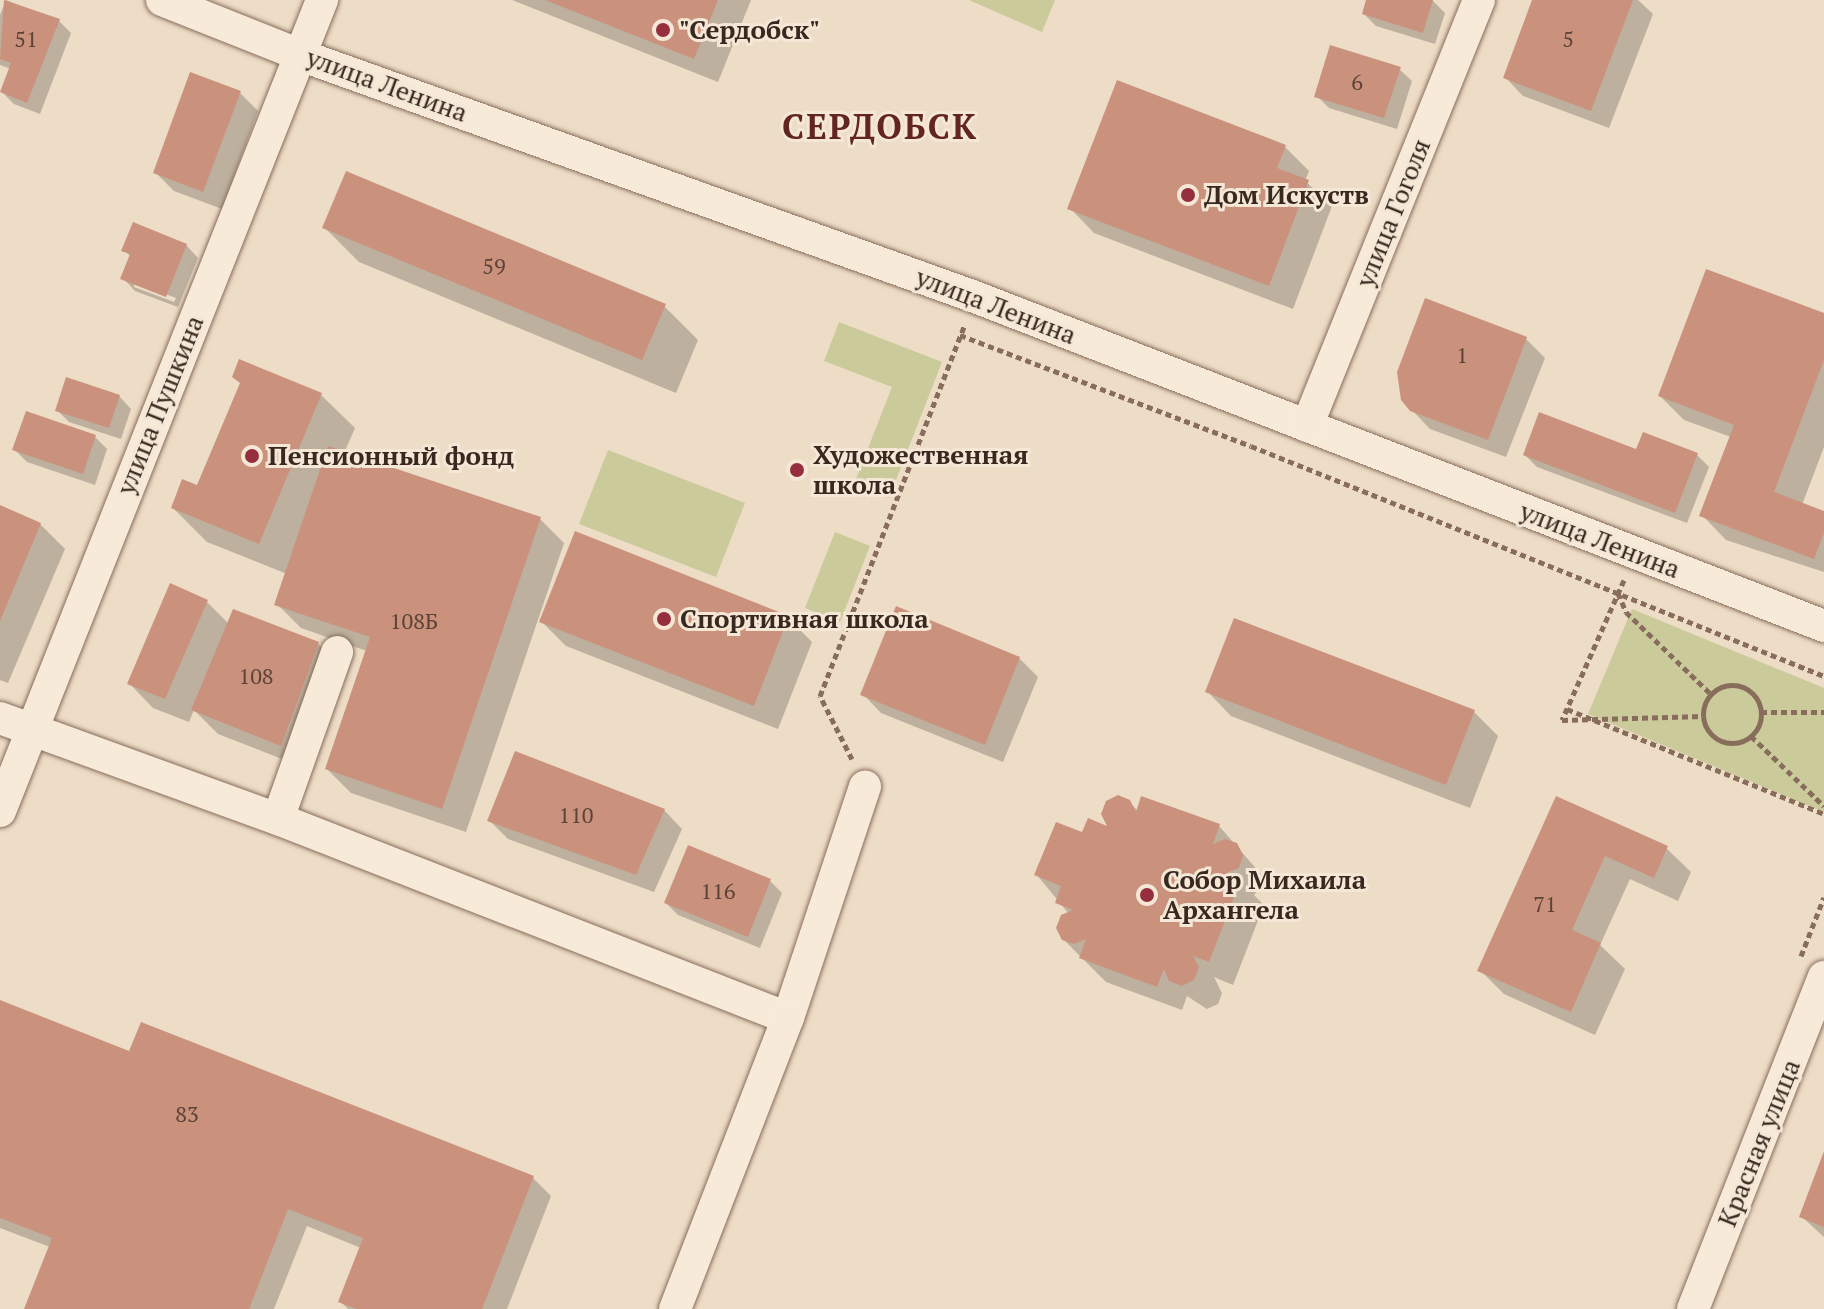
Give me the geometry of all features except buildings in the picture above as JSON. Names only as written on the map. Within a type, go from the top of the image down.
[{"type":"street","name":"улица Ленина","points":[[162,0],[300,55],[975,297],[1824,626]]},
{"type":"street","name":"улица Пушкина","points":[[0,811],[29,731],[322,0]]},
{"type":"street","name":"улица Гоголя","points":[[1307,426],[1479,0]]},
{"type":"street","points":[[278,819],[337,652]]},
{"type":"street","points":[[0,718],[278,819],[788,1018]]},
{"type":"street","points":[[675,1309],[788,1018],[865,786]]},
{"type":"street","name":"Красная улица","points":[[1693,1309],[1824,977]]},
{"type":"path","points":[[865,786],[820,696],[975,297]]},
{"type":"path","points":[[960,335],[1824,676]]},
{"type":"path","points":[[1618,593],[1626,612],[1711,694]]},
{"type":"path","points":[[1618,593],[1562,720],[1704,716]]},
{"type":"path","points":[[1751,736],[1723,742],[1707,729],[1704,716],[1711,694],[1727,686],[1745,688],[1761,712]]},
{"type":"path","points":[[1567,709],[1824,814]]},
{"type":"path","points":[[1761,712],[1824,712]]},
{"type":"path","points":[[1751,736],[1761,712]]},
{"type":"path","points":[[1751,736],[1824,806]]},
{"type":"shaded area","points":[[969,0],[1055,0],[1042,32]]},
{"type":"shaded area","points":[[839,322],[942,362],[889,498],[854,484],[892,387],[824,361]]},
{"type":"shaded area","points":[[608,450],[745,503],[716,577],[579,524]]},
{"type":"shaded area","points":[[835,532],[870,546],[840,622],[805,608]]},
{"type":"shaded area","points":[[1632,609],[1824,688],[1824,812],[1588,714]]},
{"type":"place","name":"\"Сердобск\"","points":[[663,30]]},
{"type":"place","name":"Дом Искуств","points":[[1188,195]]},
{"type":"place","name":"Пенсионный фонд","points":[[252,456]]},
{"type":"place","name":"Художественная школа","points":[[797,470]]},
{"type":"place","name":"Спортивная школа","points":[[664,619]]},
{"type":"place","name":"Собор Михаила Архангела","points":[[1147,895]]},
{"type":"district","name":"СЕРДОБСК","points":[[880,127]]}]
